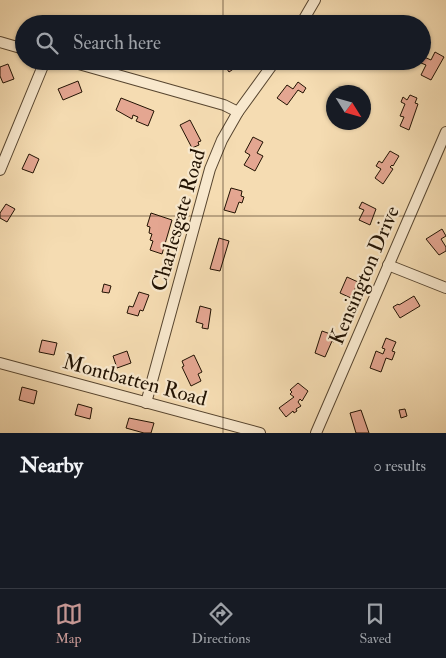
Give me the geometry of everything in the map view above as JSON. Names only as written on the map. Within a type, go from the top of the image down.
[{"type":"street","points":[[307,15],[316,0]]},
{"type":"street","points":[[0,42],[15,46]]},
{"type":"street","points":[[0,170],[41,70]]},
{"type":"street","points":[[100,70],[224,105],[238,112]]},
{"type":"street","name":"Charlesgate Road","points":[[146,402],[210,169],[222,140],[238,112],[268,70]]},
{"type":"street","name":"Kensington Drive","points":[[316,433],[446,132]]},
{"type":"street","points":[[388,265],[446,288]]},
{"type":"street","name":"Montbatten Road","points":[[0,363],[260,433]]},
{"type":"building","points":[[435,52],[444,57],[431,80],[421,75],[424,70],[431,70],[431,60]]},
{"type":"building","points":[[8,64],[14,79],[3,83],[0,76],[0,67]]},
{"type":"building","points":[[78,81],[82,92],[63,100],[58,89]]},
{"type":"building","points":[[298,82],[306,88],[303,93],[298,90],[287,105],[277,98],[287,85],[293,89]]},
{"type":"building","points":[[410,95],[417,98],[415,103],[418,104],[409,130],[400,126],[404,117],[400,116],[405,104],[401,102],[403,97],[407,100]]},
{"type":"building","points":[[121,98],[154,111],[148,126],[136,121],[138,117],[133,115],[132,119],[116,110]]},
{"type":"building","points":[[190,120],[201,141],[198,142],[199,145],[192,148],[180,125]]},
{"type":"building","points":[[253,137],[263,142],[257,153],[263,156],[255,171],[244,165],[250,155],[245,152]]},
{"type":"building","points":[[390,151],[399,156],[393,166],[390,167],[393,169],[383,184],[375,178],[381,169],[376,166],[379,161],[382,163]]},
{"type":"building","points":[[29,154],[39,159],[33,173],[22,169]]},
{"type":"building","points":[[231,188],[242,191],[241,196],[244,197],[242,203],[239,202],[235,213],[224,210]]},
{"type":"building","points":[[362,202],[376,209],[370,225],[359,220],[364,210],[359,208]]},
{"type":"building","points":[[6,204],[15,209],[7,222],[0,218],[0,213]]},
{"type":"building","points":[[151,213],[172,220],[162,254],[150,250],[153,241],[150,240],[152,234],[149,233],[150,227],[147,226]]},
{"type":"building","points":[[442,229],[446,236],[441,239],[446,247],[446,251],[439,255],[426,239]]},
{"type":"building","points":[[219,238],[229,241],[220,271],[210,269]]},
{"type":"building","points":[[347,277],[358,282],[351,298],[340,293]]},
{"type":"building","points":[[104,284],[111,286],[109,293],[102,292]]},
{"type":"building","points":[[139,292],[149,295],[143,311],[140,310],[138,316],[127,313],[129,306],[133,307]]},
{"type":"building","points":[[414,296],[420,306],[400,318],[393,307]]},
{"type":"building","points":[[200,306],[211,309],[208,329],[202,328],[203,324],[196,322]]},
{"type":"building","points":[[322,331],[336,336],[325,357],[315,353]]},
{"type":"building","points":[[386,338],[396,342],[392,351],[395,352],[392,360],[386,358],[381,372],[370,368],[376,351],[383,354],[385,349],[382,348]]},
{"type":"building","points":[[42,340],[57,343],[54,355],[39,352]]},
{"type":"building","points":[[127,351],[131,363],[117,368],[113,356]]},
{"type":"building","points":[[194,355],[202,372],[198,374],[201,381],[191,386],[182,367],[184,366],[182,361]]},
{"type":"building","points":[[298,383],[308,391],[302,401],[300,399],[298,402],[301,406],[296,409],[297,411],[294,413],[293,411],[286,417],[279,408],[294,397],[290,394],[292,392],[290,390]]},
{"type":"building","points":[[22,387],[37,391],[34,404],[19,400]]},
{"type":"building","points":[[78,404],[92,408],[90,419],[75,415]]},
{"type":"building","points":[[405,409],[407,416],[401,418],[399,410]]},
{"type":"building","points":[[361,410],[369,433],[356,433],[350,413]]},
{"type":"building","points":[[129,418],[154,423],[151,433],[126,428]]}]
